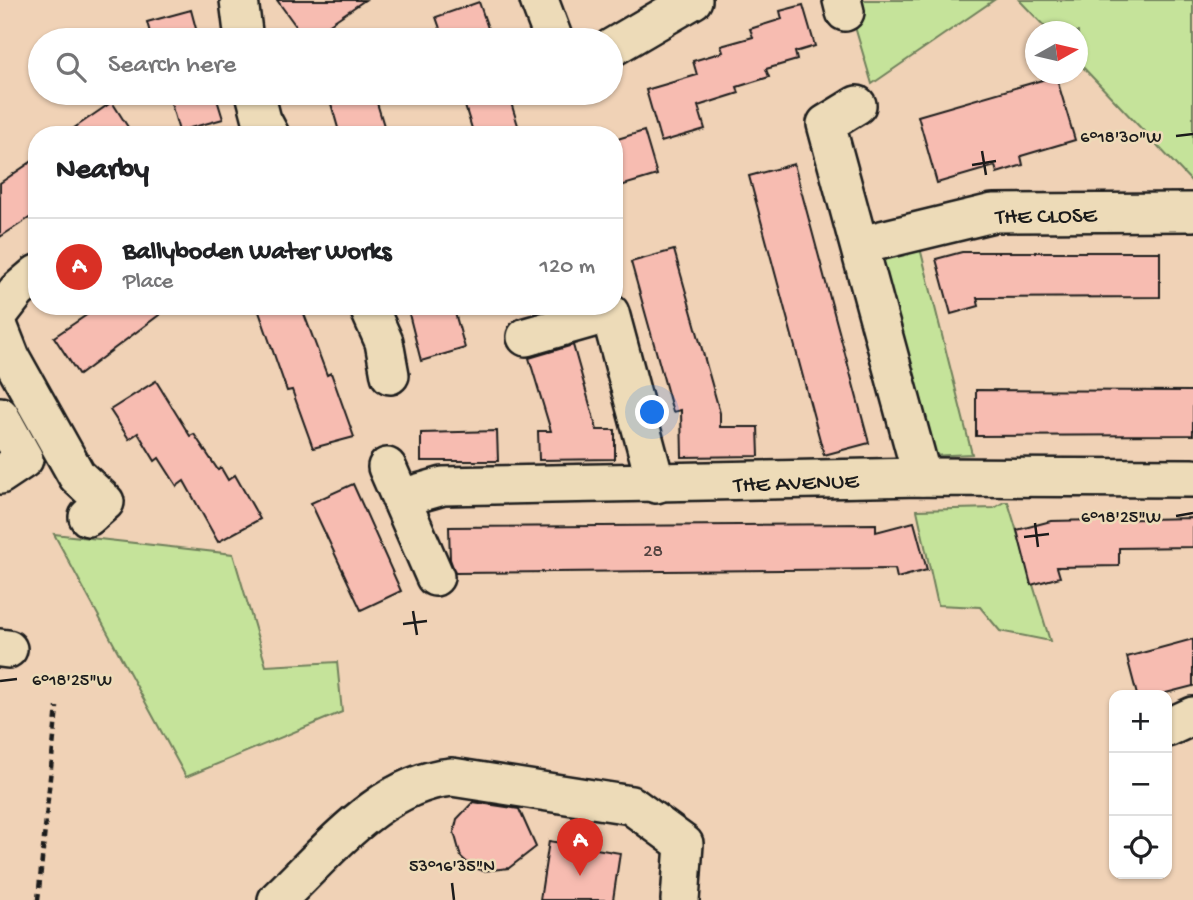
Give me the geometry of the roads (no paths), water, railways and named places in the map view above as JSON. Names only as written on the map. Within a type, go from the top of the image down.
[{"type":"street","points":[[239,0],[242,28]]},
{"type":"street","points":[[539,0],[550,28]]},
{"type":"street","points":[[623,41],[693,0]]},
{"type":"street","points":[[258,105],[265,126]]},
{"type":"street","points":[[857,105],[826,124],[922,477]]},
{"type":"street","name":"THE CLOSE","points":[[861,245],[993,213],[1193,212]]},
{"type":"street","points":[[0,313],[28,282]]},
{"type":"street","points":[[372,315],[384,342],[390,375]]},
{"type":"street","points":[[526,337],[603,315]]},
{"type":"street","points":[[611,315],[656,484]]},
{"type":"street","points":[[0,330],[11,358],[77,476],[106,502],[88,517]]},
{"type":"street","points":[[0,416],[24,458],[0,475]]},
{"type":"street","name":"THE AVENUE","points":[[435,577],[394,483],[443,486],[922,477],[1193,478]]},
{"type":"street","points":[[1172,726],[1193,716]]},
{"type":"street","points":[[277,900],[386,798],[429,779],[452,777],[631,805],[684,844],[680,900]]},
{"type":"place","name":"Ballyboden Water Works","points":[[580,876]]}]
